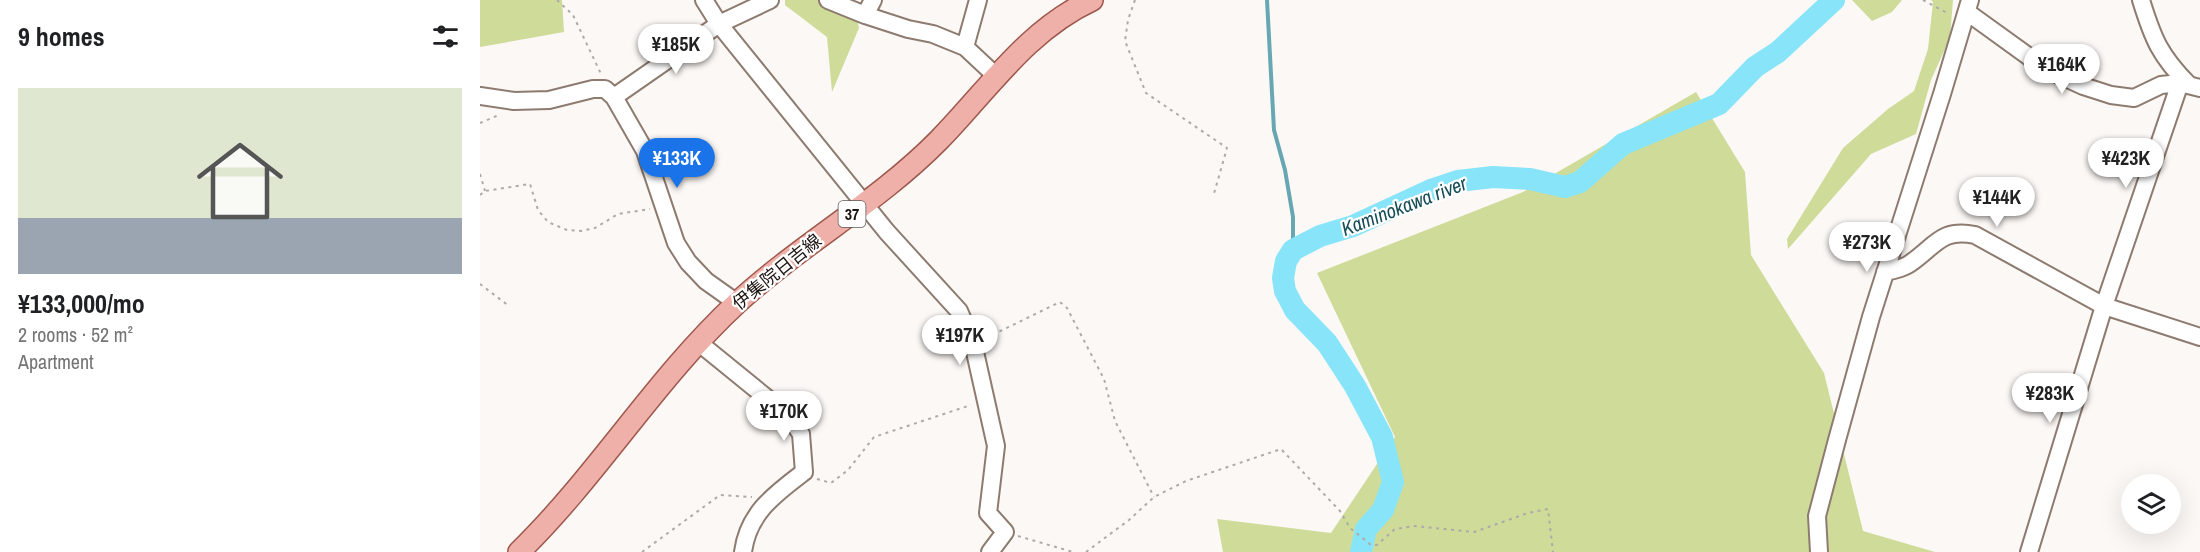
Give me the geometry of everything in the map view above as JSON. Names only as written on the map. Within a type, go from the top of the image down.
[{"type":"main road","name":"伊集院日吉線","points":[[519,552],[573,495],[698,342],[737,303],[777,269],[866,204],[939,141],[996,76],[1051,24],[1092,0]]},
{"type":"street","points":[[704,0],[719,24],[887,232],[959,310],[973,344],[996,446],[988,513],[1005,532],[990,552]]},
{"type":"street","points":[[609,93],[719,24],[770,0]]},
{"type":"street","points":[[828,0],[865,15],[908,29],[933,34],[965,47],[996,76]]},
{"type":"street","points":[[865,15],[873,0]]},
{"type":"street","points":[[965,47],[978,0]]},
{"type":"street","points":[[2141,0],[2157,46],[2167,63],[2190,86]]},
{"type":"street","points":[[1819,552],[1817,516],[1885,272],[1966,11],[2046,69],[2083,86],[2111,95],[2134,98],[2161,86],[2190,86]]},
{"type":"street","points":[[2029,552],[2104,306],[2190,86]]},
{"type":"street","points":[[480,96],[514,101],[567,98],[592,89],[609,93],[645,151],[676,243],[688,262],[706,281],[732,297],[737,303]]},
{"type":"street","points":[[1885,272],[1910,264],[1941,237],[1952,233],[1966,233],[1975,235],[2104,306],[2200,337]]},
{"type":"street","points":[[698,342],[789,416],[801,434],[804,472],[768,499],[745,537],[743,552]]},
{"type":"path","points":[[556,0],[573,15],[609,93]]},
{"type":"path","points":[[1135,0],[1128,21],[1125,41],[1146,93],[1227,148],[1213,197]]},
{"type":"path","points":[[1923,0],[1966,11]]},
{"type":"path","points":[[480,174],[485,191]]},
{"type":"path","points":[[480,195],[485,191],[530,184],[538,210],[548,222],[567,230],[581,231],[595,228],[618,214],[664,207]]},
{"type":"path","points":[[480,284],[509,306]]},
{"type":"path","points":[[973,344],[1060,302],[1067,308],[1104,379],[1115,421],[1154,497]]},
{"type":"path","points":[[804,472],[823,482],[831,483],[848,470],[874,437],[986,400]]},
{"type":"path","points":[[1086,552],[1129,520],[1154,497],[1186,481],[1281,449],[1340,511],[1350,528],[1371,545],[1377,545],[1395,530],[1413,526],[1474,532],[1528,513],[1548,509],[1553,552]]},
{"type":"path","points":[[642,552],[720,495],[768,499]]},
{"type":"path","points":[[1005,532],[1073,552]]},
{"type":"green space","points":[[480,0],[562,0],[564,32],[480,47]]},
{"type":"green space","points":[[785,0],[853,0],[859,28],[832,92],[827,37],[785,5]]},
{"type":"green space","points":[[1852,0],[1902,0],[1892,12],[1872,21]]},
{"type":"green space","points":[[1931,0],[1953,0],[1950,38],[1931,80],[1916,134],[1871,154],[1788,249],[1787,239],[1843,148],[1888,109],[1914,91],[1928,49],[1933,2]]},
{"type":"green space","points":[[1696,92],[1745,172],[1751,255],[1824,373],[1863,531],[1935,552],[1223,552],[1217,519],[1331,533],[1395,437],[1317,273],[1523,192]]},
{"type":"waterway","points":[[1267,0],[1274,130],[1285,170],[1293,217],[1293,250]]},
{"type":"waterway","name":"Kaminokawa river","points":[[1361,552],[1366,529],[1383,510],[1393,482],[1382,437],[1355,386],[1327,343],[1295,310],[1285,291],[1283,278],[1286,261],[1293,250],[1320,236],[1353,226],[1431,190],[1458,181],[1493,177],[1530,179],[1565,187],[1580,182],[1623,144],[1719,104],[1755,67],[1778,52],[1834,0]]}]
